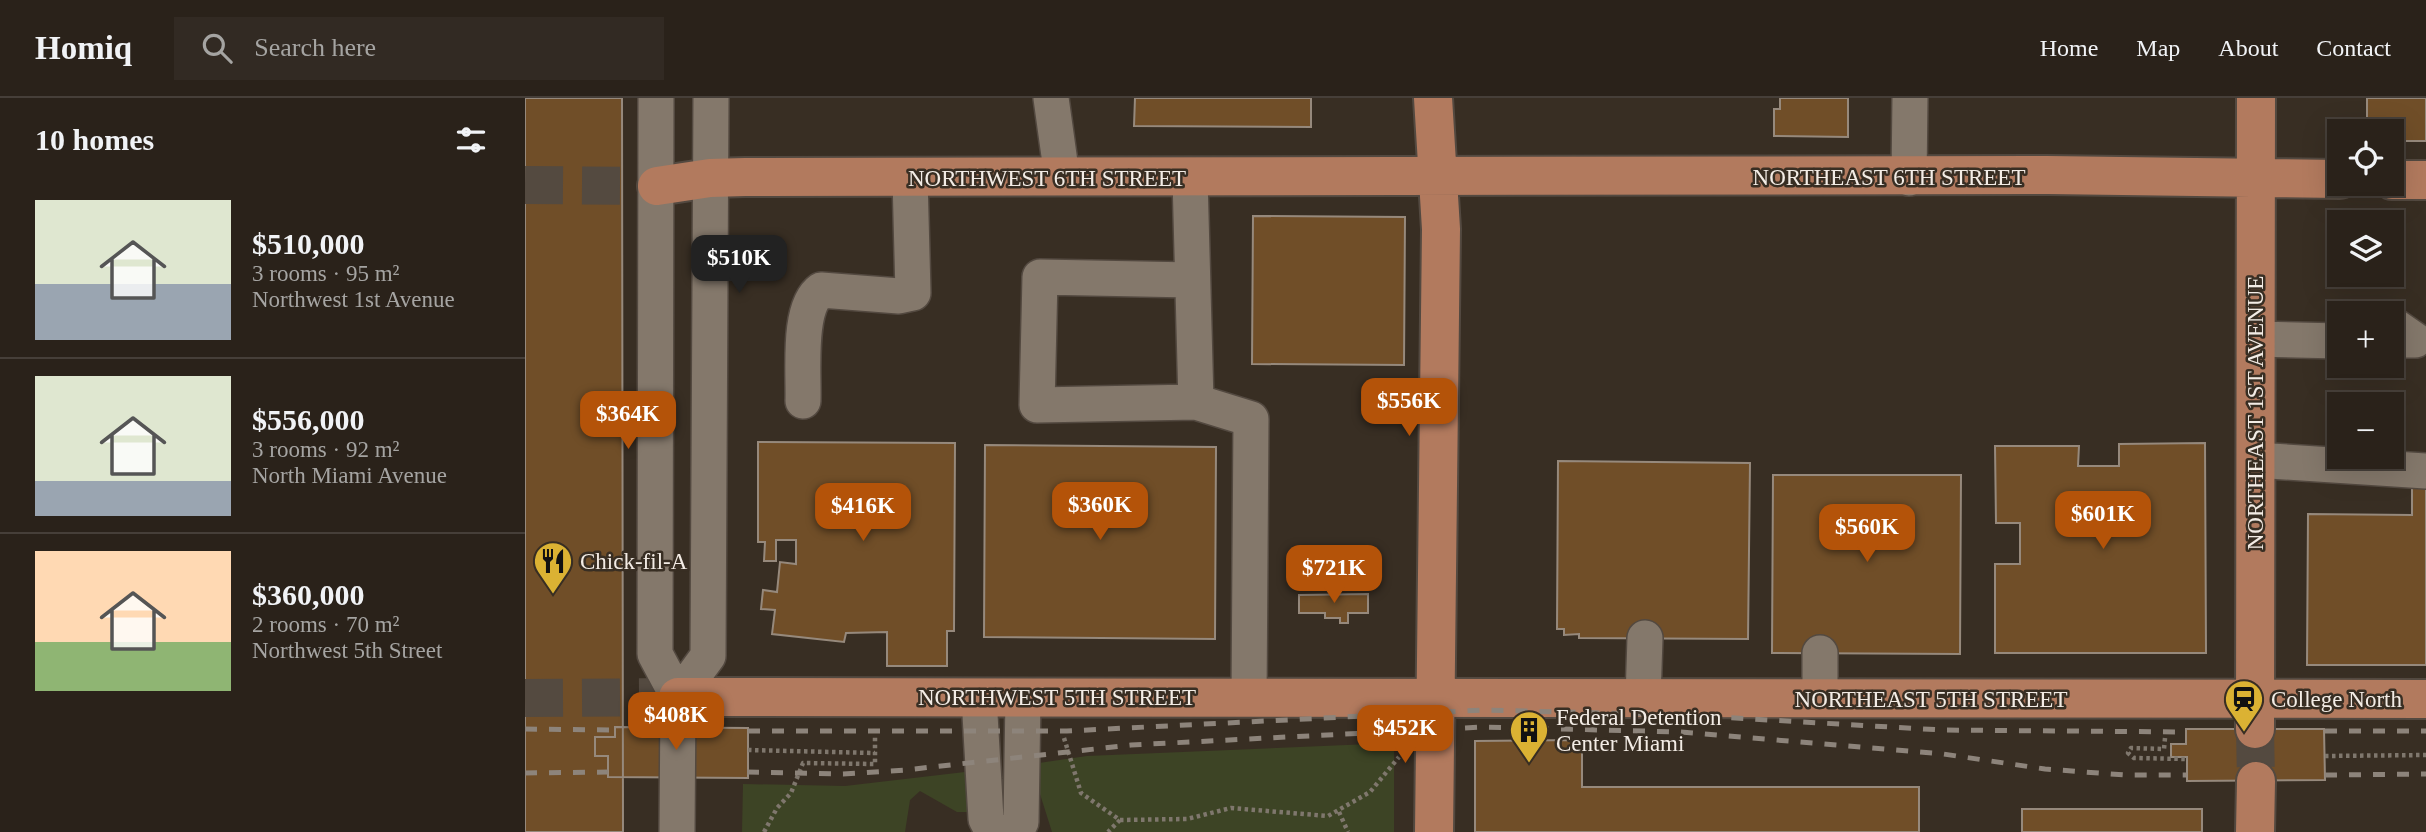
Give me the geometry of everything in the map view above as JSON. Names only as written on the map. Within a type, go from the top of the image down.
[{"type":"main road","points":[[1433,98],[1441,229],[1434,832]]},
{"type":"main road","name":"NORTHEAST 1ST AVENUE","points":[[2255,715],[2256,98]]},
{"type":"main road","name":"NORTHEAST 6TH STREET","points":[[1438,177],[1909,178],[2048,175],[2327,179]]},
{"type":"main road","name":"NORTHWEST 6TH STREET","points":[[657,186],[710,178],[1438,177]]},
{"type":"main road","points":[[2404,180],[2426,180]]},
{"type":"main road","name":"NORTHWEST 5TH STREET","points":[[678,697],[1436,698]]},
{"type":"main road","name":"NORTHEAST 5TH STREET","points":[[1436,698],[1820,699],[2255,715],[2426,699]]},
{"type":"main road","points":[[2255,832],[2256,781]]},
{"type":"street","points":[[656,98],[655,654],[678,697],[677,832]]},
{"type":"street","points":[[678,697],[708,656],[711,98]]},
{"type":"street","points":[[1051,98],[1062,177]]},
{"type":"street","points":[[1909,178],[1910,98]]},
{"type":"street","points":[[803,401],[805,315],[812,296],[821,290],[899,296],[913,293],[910,178]]},
{"type":"street","points":[[1190,178],[1196,402]]},
{"type":"street","points":[[1192,280],[1040,277],[1037,405],[1196,402],[1251,419],[1249,698]]},
{"type":"street","points":[[2255,339],[2327,346]]},
{"type":"street","points":[[2255,460],[2426,471]]},
{"type":"street","points":[[1643,698],[1645,638]]},
{"type":"street","points":[[1820,653],[1820,699]]},
{"type":"street","points":[[979,697],[986,818],[993,832]]},
{"type":"street","points":[[1015,832],[1021,822],[1023,698]]},
{"type":"path","points":[[764,832],[777,808],[791,793],[803,763],[875,764],[875,736]]},
{"type":"path","points":[[1063,737],[1081,793],[1120,820],[1187,819],[1231,808],[1328,816],[1370,792],[1403,750]]},
{"type":"path","points":[[2165,738],[2164,749],[2131,748],[2128,753],[2134,758],[2186,760]]},
{"type":"path","points":[[748,750],[875,752]]},
{"type":"path","points":[[2325,756],[2426,755]]},
{"type":"path","points":[[1339,812],[1348,832]]},
{"type":"path","points":[[1108,832],[1120,820]]},
{"type":"green space","points":[[1394,743],[1394,832],[1052,832],[1040,794],[1025,765],[1087,756]]},
{"type":"green space","points":[[982,770],[976,812],[957,812],[920,791],[910,800],[905,832],[742,832],[743,784],[845,786]]},
{"type":"building","points":[[525,98],[622,98],[623,832],[525,832]]},
{"type":"building","points":[[1135,98],[1311,98],[1311,127],[1134,126]]},
{"type":"building","points":[[1780,98],[1848,98],[1848,137],[1774,136],[1774,109],[1780,109]]},
{"type":"building","points":[[2367,98],[2426,98],[2426,141],[2404,141],[2404,119],[2367,119]]},
{"type":"building","points":[[1253,216],[1405,217],[1404,365],[1252,364]]},
{"type":"building","points":[[758,442],[955,443],[954,631],[947,631],[947,666],[887,666],[887,632],[846,633],[844,642],[772,634],[775,610],[761,609],[763,590],[777,592],[780,562],[796,564],[796,540],[776,540],[776,561],[764,561],[765,542],[758,542]]},
{"type":"building","points":[[2205,443],[2206,653],[1995,653],[1995,564],[2020,564],[2020,523],[1996,523],[1995,446],[2079,446],[2078,466],[2119,466],[2119,444]]},
{"type":"building","points":[[985,445],[1216,447],[1215,639],[984,637]]},
{"type":"building","points":[[1558,461],[1750,463],[1748,639],[1579,638],[1579,634],[1564,635],[1564,629],[1557,629]]},
{"type":"building","points":[[1773,475],[1961,475],[1960,654],[1772,653]]},
{"type":"building","points":[[2412,487],[2426,487],[2426,665],[2307,665],[2308,514],[2412,515]]},
{"type":"building","points":[[1368,594],[1368,613],[1348,613],[1348,623],[1340,623],[1340,618],[1325,618],[1325,613],[1299,613],[1299,595]]},
{"type":"building","points":[[615,727],[748,728],[748,778],[608,777],[608,756],[595,756],[595,737],[615,737]]},
{"type":"building","points":[[2186,729],[2324,729],[2325,780],[2187,781],[2187,757],[2171,757],[2171,744],[2186,744]]},
{"type":"building","name":"Federal Detention Center Miami","points":[[1582,740],[1582,787],[1919,787],[1919,832],[1475,832],[1475,741]]},
{"type":"building","points":[[2022,809],[2202,809],[2202,832],[2022,832]]},
{"type":"tunnel","points":[[525,185],[657,186]]},
{"type":"tunnel","points":[[525,698],[678,697]]},
{"type":"tunnel","points":[[2255,729],[2256,781]]},
{"type":"railway","points":[[748,731],[1067,731],[1484,710],[1682,715],[1942,730],[2186,732]]},
{"type":"railway","points":[[747,772],[843,774],[905,770],[1131,745],[1483,727],[1680,732],[1943,754],[2045,769],[2125,775],[2186,775]]},
{"type":"railway","points":[[525,729],[615,730]]},
{"type":"railway","points":[[2325,731],[2426,731]]},
{"type":"railway","points":[[525,773],[608,772]]},
{"type":"railway","points":[[2325,775],[2426,774]]},
{"type":"place","name":"Chick-fil-A","points":[[553,595]]},
{"type":"place","name":"College North","points":[[2244,733]]},
{"type":"place","name":"Federal Detention Center Miami","points":[[1529,764]]}]
